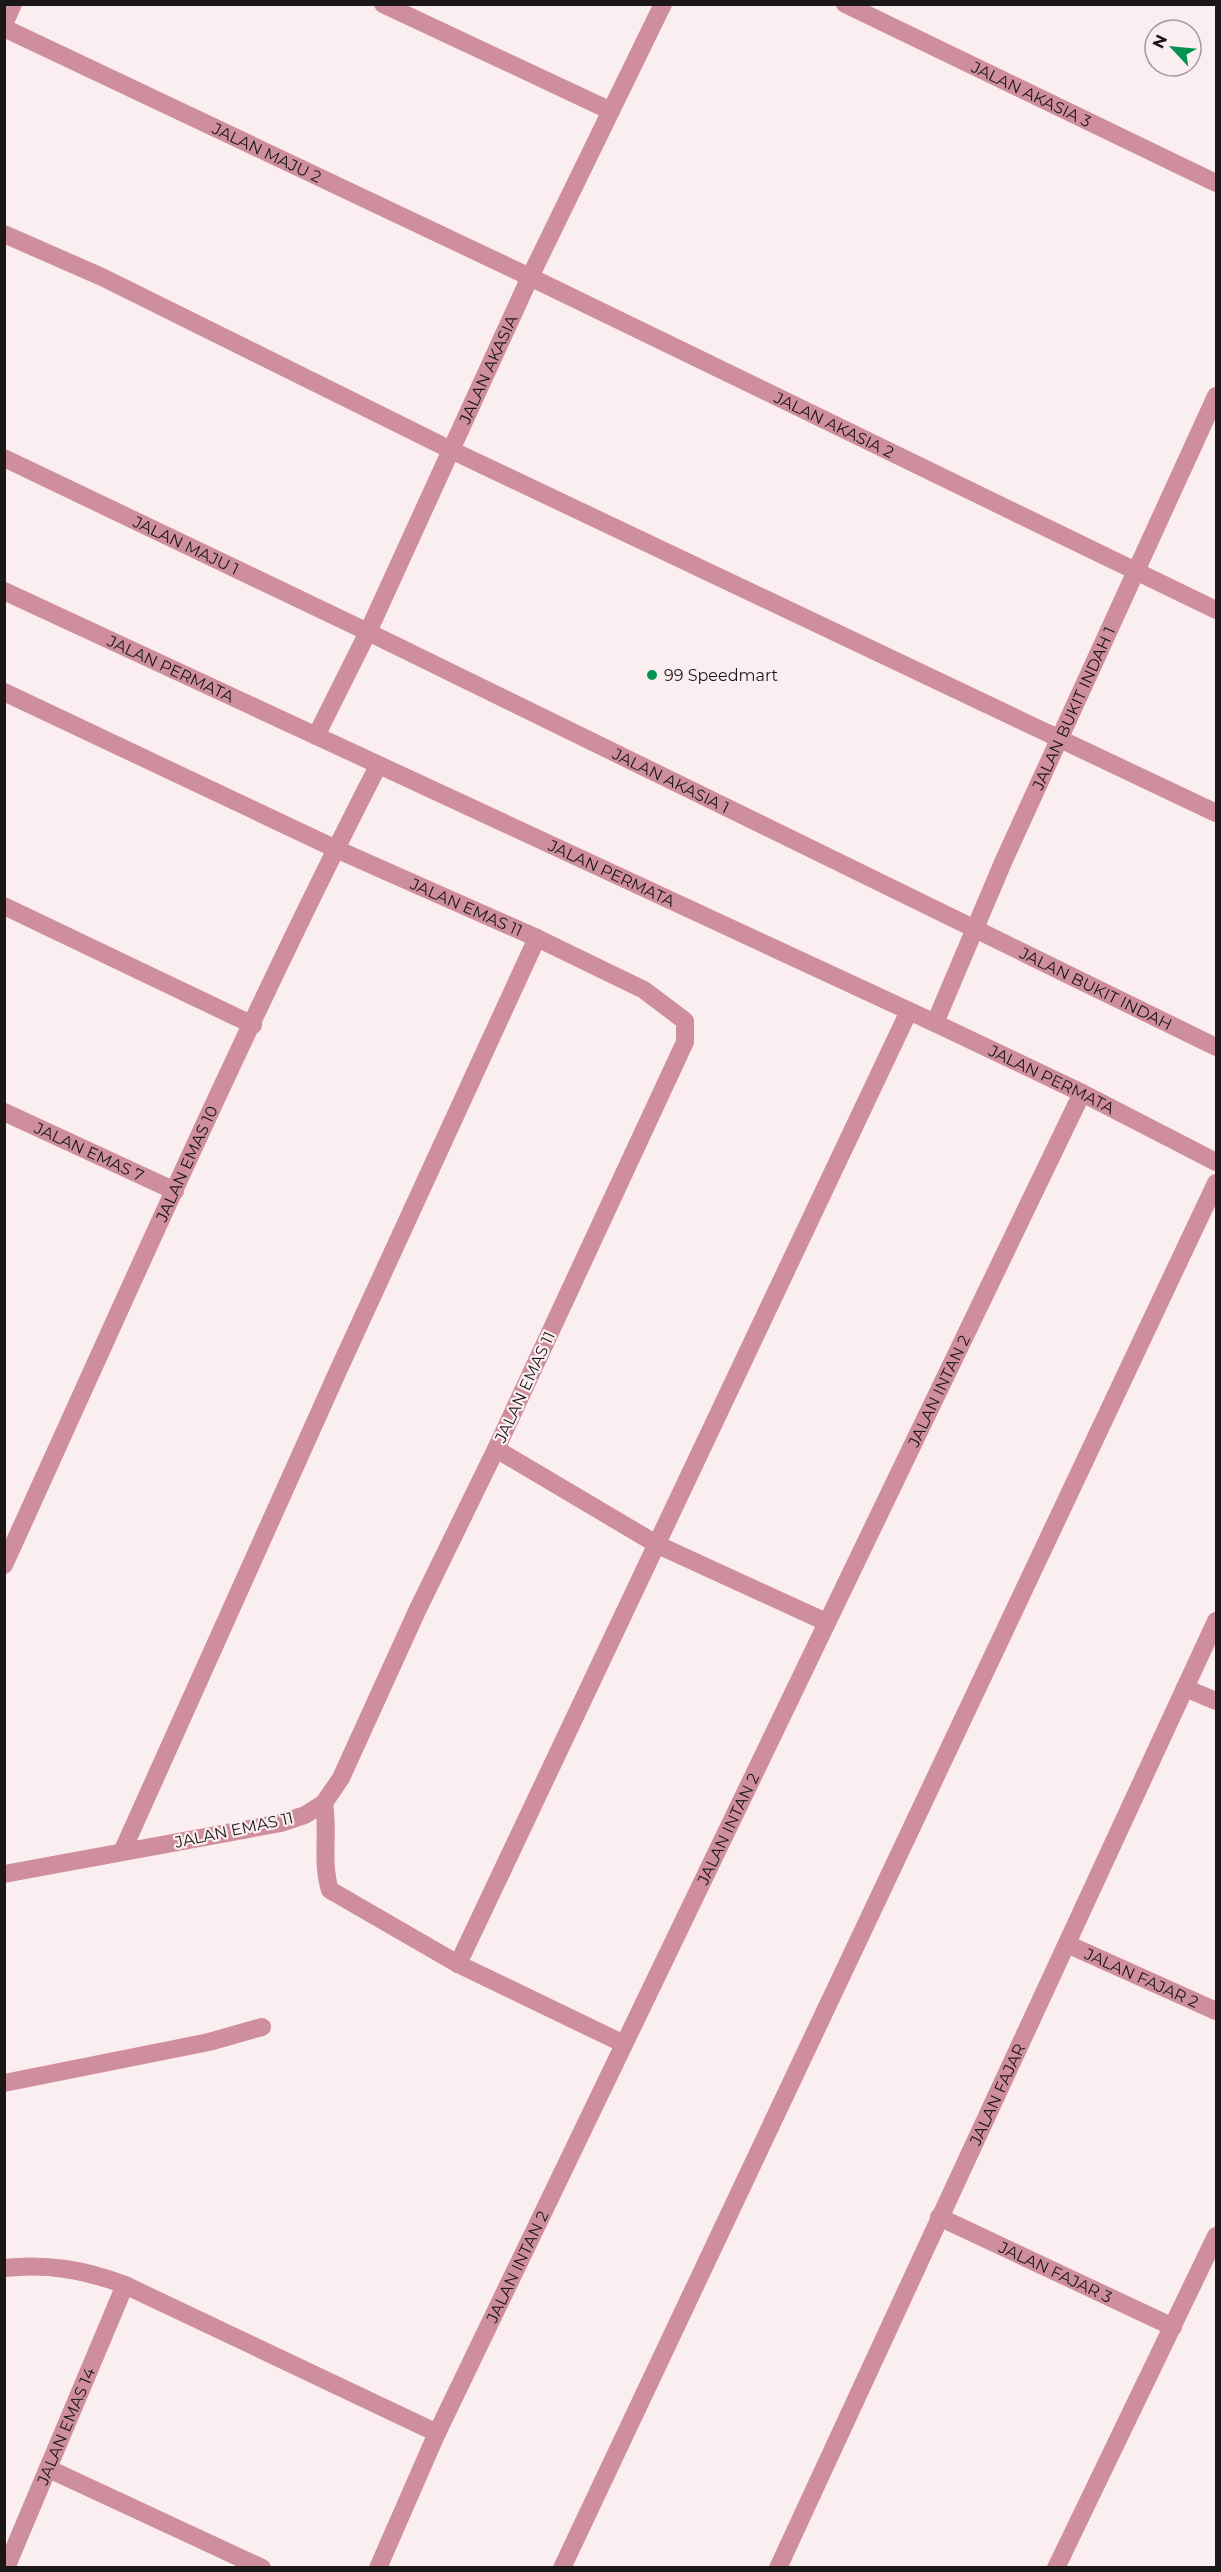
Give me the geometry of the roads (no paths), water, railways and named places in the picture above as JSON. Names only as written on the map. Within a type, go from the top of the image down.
[{"type":"street","points":[[4,26],[14,4]]},
{"type":"street","points":[[383,4],[611,111]]},
{"type":"street","name":"JALAN AKASIA","points":[[316,736],[368,632],[530,277],[663,4]]},
{"type":"street","name":"JALAN AKASIA 3","points":[[845,4],[1216,183]]},
{"type":"street","name":"JALAN MAJU 2","points":[[4,26],[530,277]]},
{"type":"street","points":[[4,234],[102,277],[451,450],[1216,813]]},
{"type":"street","name":"JALAN AKASIA 2","points":[[530,277],[1216,609]]},
{"type":"street","name":"JALAN BUKIT INDAH 1","points":[[935,1023],[1060,737],[1216,396]]},
{"type":"street","name":"JALAN MAJU 1","points":[[4,458],[368,632]]},
{"type":"street","name":"JALAN PERMATA","points":[[4,591],[935,1023],[1082,1093],[1216,1162]]},
{"type":"street","name":"JALAN AKASIA 1","points":[[368,632],[975,928]]},
{"type":"street","name":"JALAN EMAS 11","points":[[4,692],[336,849],[537,938],[644,990],[685,1021],[685,1042],[496,1449],[417,1611],[342,1778],[324,1803],[305,1815],[281,1823],[4,1874]]},
{"type":"street","name":"JALAN EMAS 10","points":[[4,1565],[175,1191],[336,849],[378,766]]},
{"type":"street","points":[[4,906],[253,1025]]},
{"type":"street","name":"JALAN BUKIT INDAH","points":[[975,928],[1216,1047]]},
{"type":"street","points":[[122,1852],[338,1371],[537,938]]},
{"type":"street","points":[[458,1964],[909,1011]]},
{"type":"street","name":"JALAN INTAN 2","points":[[378,2568],[437,2433],[1082,1093]]},
{"type":"street","name":"JALAN EMAS 7","points":[[4,1112],[175,1191]]},
{"type":"street","points":[[562,2568],[1216,1183]]},
{"type":"street","points":[[496,1449],[658,1545],[826,1622]]},
{"type":"street","name":"JALAN FAJAR","points":[[778,2568],[1216,1621]]},
{"type":"street","points":[[1185,1688],[1216,1701]]},
{"type":"street","points":[[324,1803],[327,1821],[325,1873],[330,1890],[458,1964],[624,2044]]},
{"type":"street","name":"JALAN FAJAR 2","points":[[1066,1944],[1216,2011]]},
{"type":"street","points":[[4,2083],[209,2042],[262,2027]]},
{"type":"street","name":"JALAN FAJAR 3","points":[[939,2217],[1173,2327]]},
{"type":"street","points":[[1056,2568],[1216,2236]]},
{"type":"street","points":[[4,2268],[65,2267],[98,2275],[125,2285],[437,2433]]},
{"type":"street","name":"JALAN EMAS 14","points":[[6,2568],[125,2285]]},
{"type":"street","points":[[49,2469],[262,2568]]},
{"type":"place","name":"99 Speedmart","points":[[652,675]]}]
